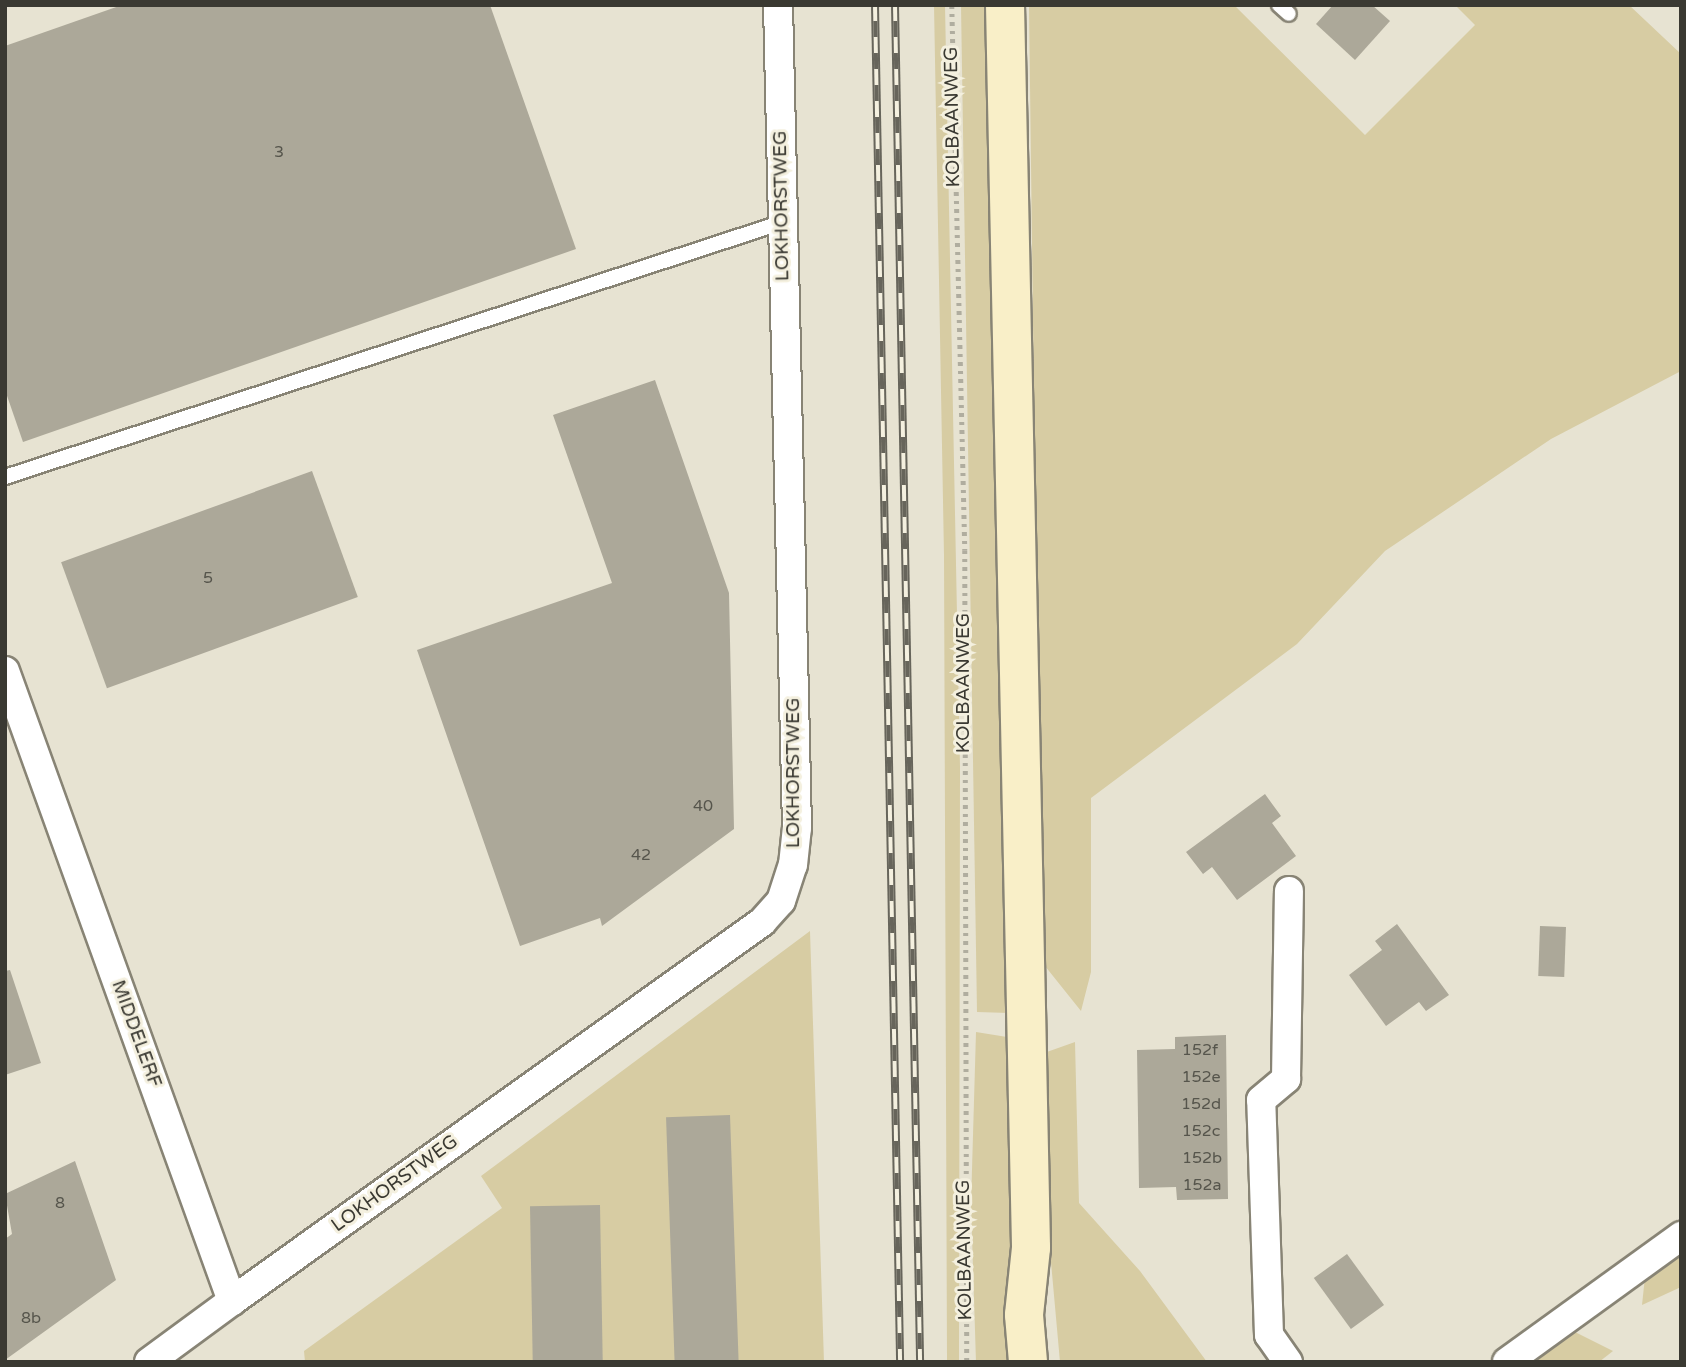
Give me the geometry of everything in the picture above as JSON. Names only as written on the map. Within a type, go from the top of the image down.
[{"type":"street","name":"LOKHORSTWEG","points":[[232,1301],[762,922],[781,901],[793,865],[797,828],[778,5]]},
{"type":"street","points":[[1005,5],[1031,1248],[1024,1315],[1027,1362]]},
{"type":"street","name":"MIDDELERF","points":[[5,671],[232,1301]]},
{"type":"street","points":[[1288,1362],[1269,1335],[1261,1100],[1286,1079],[1289,891]]},
{"type":"street","points":[[1507,1362],[1681,1236]]},
{"type":"street","points":[[1031,1248],[1052,1362]]},
{"type":"street","points":[[149,1362],[232,1301]]},
{"type":"lane","points":[[5,477],[783,222]]},
{"type":"path","name":"KOLBAANWEG","points":[[952,5],[965,550],[967,1362]]},
{"type":"shaded area","points":[[934,5],[945,5],[960,767],[959,1362],[947,1362],[944,556]]},
{"type":"shaded area","points":[[961,5],[987,5],[1009,1013],[977,1012]]},
{"type":"shaded area","points":[[1029,5],[1234,5],[1365,135],[1475,25],[1455,5],[1629,5],[1681,54],[1681,371],[1551,439],[1385,551],[1297,644],[1091,798],[1091,972],[1081,1011],[1041,961]]},
{"type":"shaded area","points":[[810,931],[824,1362],[305,1362],[304,1351],[502,1208],[481,1176]]},
{"type":"shaded area","points":[[976,1032],[1007,1037],[1016,1362],[976,1362],[971,1204]]},
{"type":"shaded area","points":[[1075,1042],[1079,1203],[1140,1271],[1207,1362],[1060,1362],[1049,1240],[1044,1053]]},
{"type":"shaded area","points":[[1681,1253],[1681,1287],[1642,1305],[1645,1277]]},
{"type":"shaded area","points":[[1573,1331],[1613,1351],[1599,1362],[1521,1362],[1554,1336]]},
{"type":"building","points":[[122,5],[490,5],[576,249],[23,442],[5,390],[5,46]]},
{"type":"building","points":[[1333,5],[1372,5],[1390,21],[1355,60],[1316,24]]},
{"type":"building","points":[[655,380],[729,593],[734,829],[602,926],[600,918],[520,946],[417,650],[612,583],[553,415]]},
{"type":"building","points":[[312,471],[358,597],[107,688],[61,562]]},
{"type":"building","points":[[1265,794],[1281,816],[1272,823],[1296,856],[1237,900],[1212,867],[1203,874],[1186,852]]},
{"type":"building","points":[[1397,924],[1449,995],[1426,1011],[1419,1002],[1386,1026],[1349,975],[1382,950],[1375,941]]},
{"type":"building","points":[[1540,926],[1566,927],[1564,977],[1538,976]]},
{"type":"building","points":[[10,970],[41,1063],[5,1075],[5,971]]},
{"type":"building","points":[[1226,1035],[1228,1199],[1177,1200],[1176,1187],[1139,1188],[1137,1050],[1175,1049],[1175,1037]]},
{"type":"building","points":[[730,1115],[739,1361],[675,1362],[666,1117]]},
{"type":"building","points":[[75,1161],[116,1280],[5,1360],[5,1239],[12,1234],[5,1194]]},
{"type":"building","points":[[600,1205],[603,1362],[533,1362],[530,1206]]},
{"type":"building","points":[[1347,1254],[1384,1305],[1351,1329],[1314,1278]]},
{"type":"railway","points":[[875,5],[900,1362]]},
{"type":"railway","points":[[895,5],[920,1362]]}]
